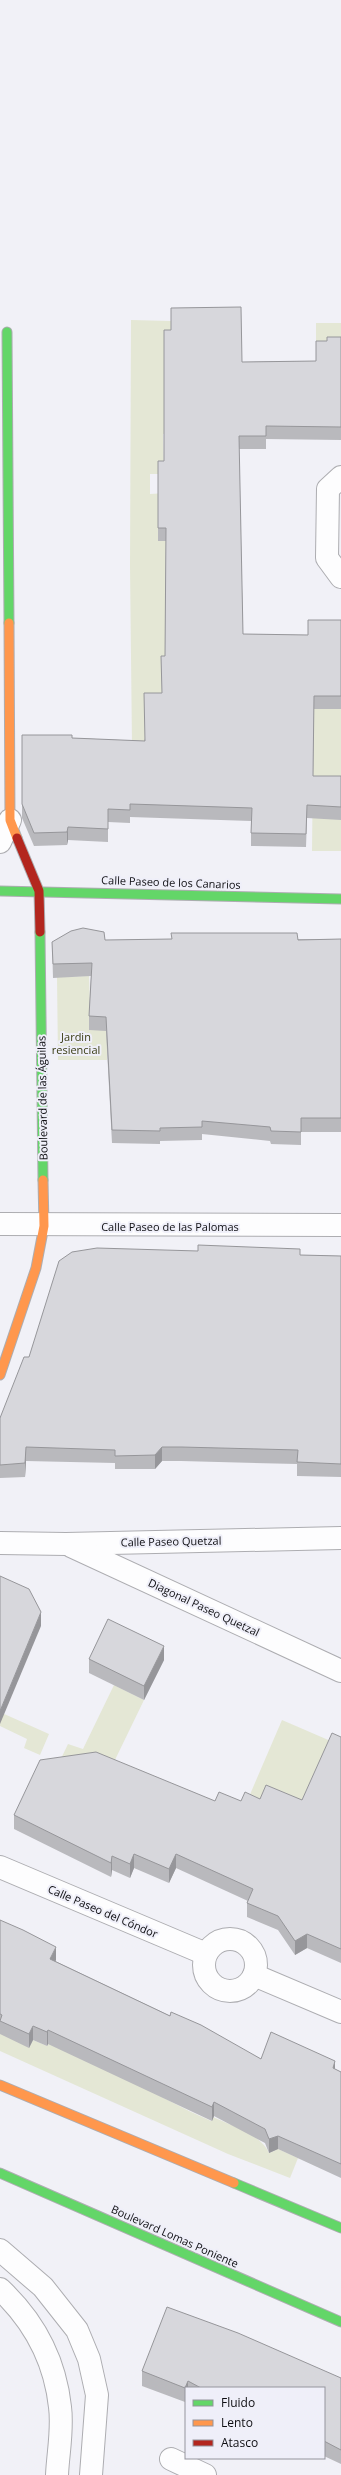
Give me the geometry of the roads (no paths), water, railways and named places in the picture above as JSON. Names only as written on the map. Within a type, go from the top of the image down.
[{"type":"street","name":"Boulevard de las Águilas","points":[[0,1375],[36,1268],[44,1226],[39,890],[10,820],[4,573],[4,460],[7,332]]},
{"type":"street","points":[[341,477],[328,489],[327,558],[341,577]]},
{"type":"street","name":"Boulevard de las Águilas","points":[[0,842],[10,820]]},
{"type":"street","name":"Calle Paseo de los Canarios","points":[[0,891],[39,890],[341,899]]},
{"type":"street","name":"Calle Paseo de las Palomas","points":[[0,1224],[44,1226],[341,1225]]},
{"type":"street","name":"Calle Paseo Quetzal","points":[[0,1543],[66,1544],[341,1538]]},
{"type":"street","name":"Diagonal Paseo Quetzal","points":[[66,1544],[341,1671]]},
{"type":"street","name":"Calle Paseo del Cóndor","points":[[0,1867],[206,1954]]},
{"type":"street","points":[[231,1938],[241,1940],[249,1946],[255,1955],[257,1966],[254,1975],[248,1984],[239,1989],[229,1991],[220,1989],[211,1982],[206,1974],[204,1964],[206,1954],[212,1946],[220,1940],[231,1938]]},
{"type":"street","points":[[254,1975],[341,2012]]},
{"type":"street","points":[[0,2085],[341,2228]]},
{"type":"street","name":"Boulevard Lomas Poniente","points":[[0,2173],[341,2322]]},
{"type":"street","points":[[0,2250],[43,2287],[77,2330],[89,2359],[97,2395],[91,2475]]},
{"type":"street","points":[[0,2289],[16,2304],[41,2340],[53,2375],[60,2408],[57,2475]]},
{"type":"street","points":[[171,2459],[205,2475]]},
{"type":"park label","name":"Jardin resiencial","points":[[76,1042]]}]
